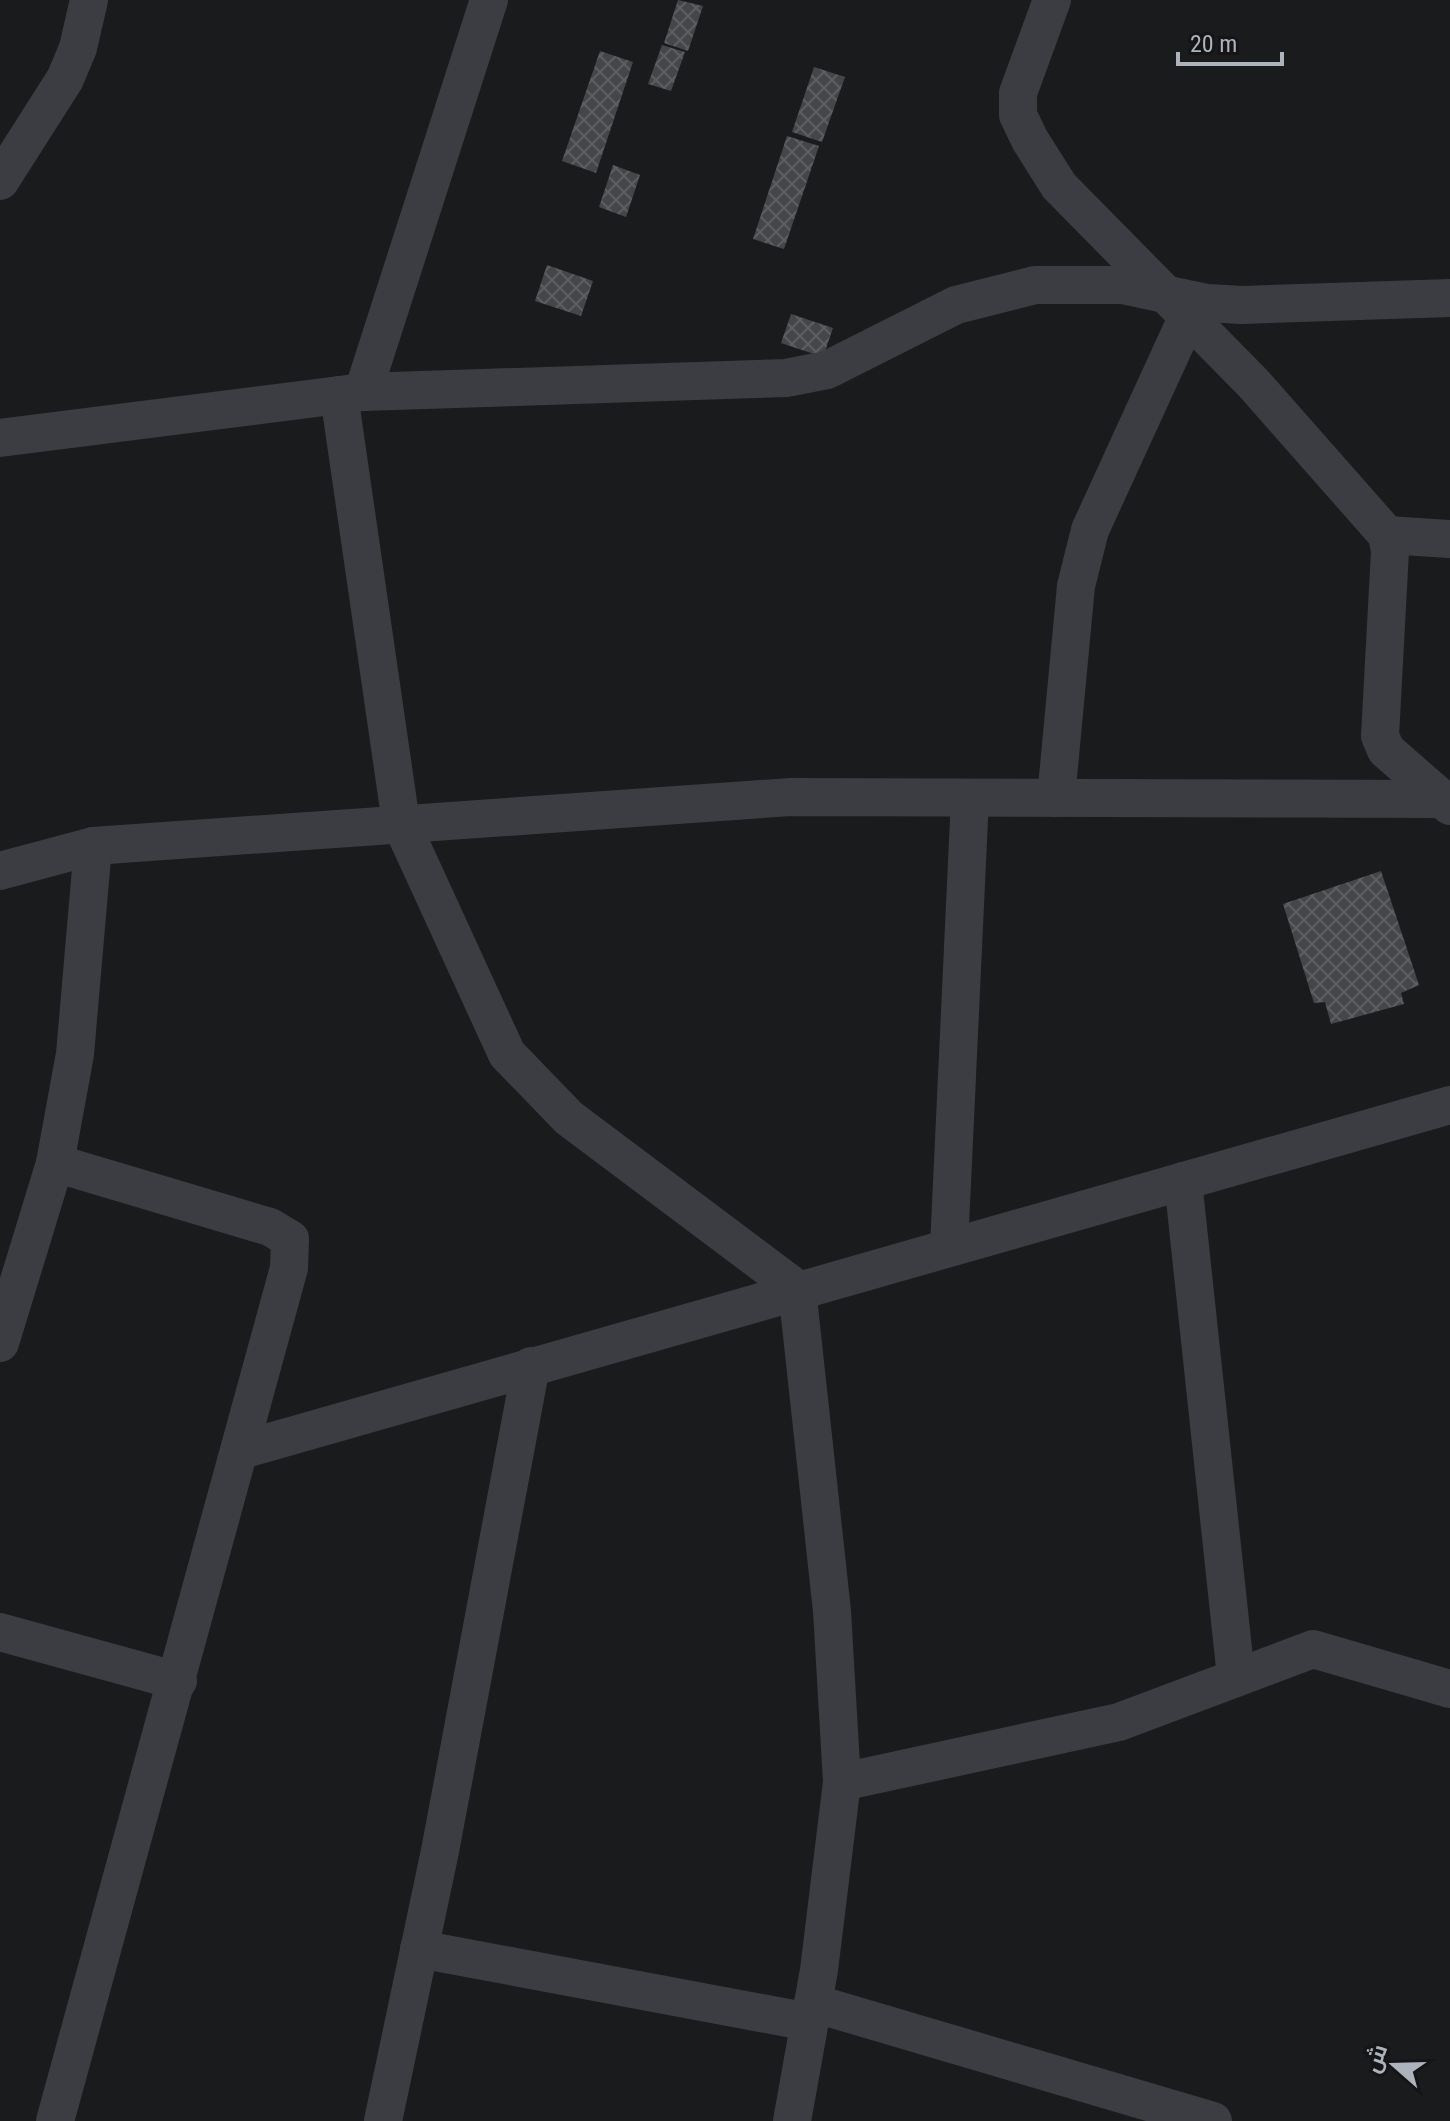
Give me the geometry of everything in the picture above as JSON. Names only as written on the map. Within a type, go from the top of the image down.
[{"type":"street","points":[[0,181],[65,79],[78,48],[89,0]]},
{"type":"street","points":[[489,0],[351,394],[401,823],[507,1054],[569,1118],[797,1289],[832,1611],[842,1782],[800,2115]]},
{"type":"street","points":[[1052,0],[1018,93],[1018,115],[1059,186],[1254,384],[1387,535],[1390,551],[1380,736],[1386,750],[1446,803]]},
{"type":"street","points":[[0,438],[351,394],[786,378],[827,370],[956,305],[1035,285],[1122,285],[1178,306],[1450,298]]},
{"type":"street","points":[[1056,798],[1076,586],[1090,530],[1178,306]]},
{"type":"street","points":[[1387,535],[1450,539]]},
{"type":"street","points":[[0,871],[93,846],[791,797],[1446,803]]},
{"type":"street","points":[[949,1247],[970,798]]},
{"type":"street","points":[[0,1343],[55,1163],[75,1054],[93,846]]},
{"type":"street","points":[[242,1450],[1450,1105]]},
{"type":"street","points":[[55,1163],[270,1227],[290,1239],[289,1268],[242,1450],[55,2121]]},
{"type":"street","points":[[1183,1181],[1236,1677]]},
{"type":"street","points":[[383,2121],[531,1366]]},
{"type":"street","points":[[0,1632],[178,1681]]},
{"type":"street","points":[[842,1782],[1097,1728],[1313,1649],[1450,1689]]},
{"type":"street","points":[[419,1949],[811,2012],[1213,2121]]},
{"type":"building","points":[[678,0],[703,6],[688,51],[664,43]]},
{"type":"building","points":[[662,45],[685,52],[671,91],[648,84]]},
{"type":"building","points":[[600,51],[633,62],[596,173],[562,161]]},
{"type":"building","points":[[814,67],[845,77],[822,142],[792,132]]},
{"type":"building","points":[[787,136],[819,146],[784,249],[753,239]]},
{"type":"building","points":[[613,165],[640,175],[626,217],[599,207]]},
{"type":"building","points":[[547,265],[593,281],[581,316],[535,301]]},
{"type":"building","points":[[791,314],[833,328],[823,357],[781,343]]},
{"type":"building","points":[[1381,871],[1419,985],[1401,993],[1404,1004],[1331,1024],[1325,1002],[1314,1003],[1283,904]]}]
